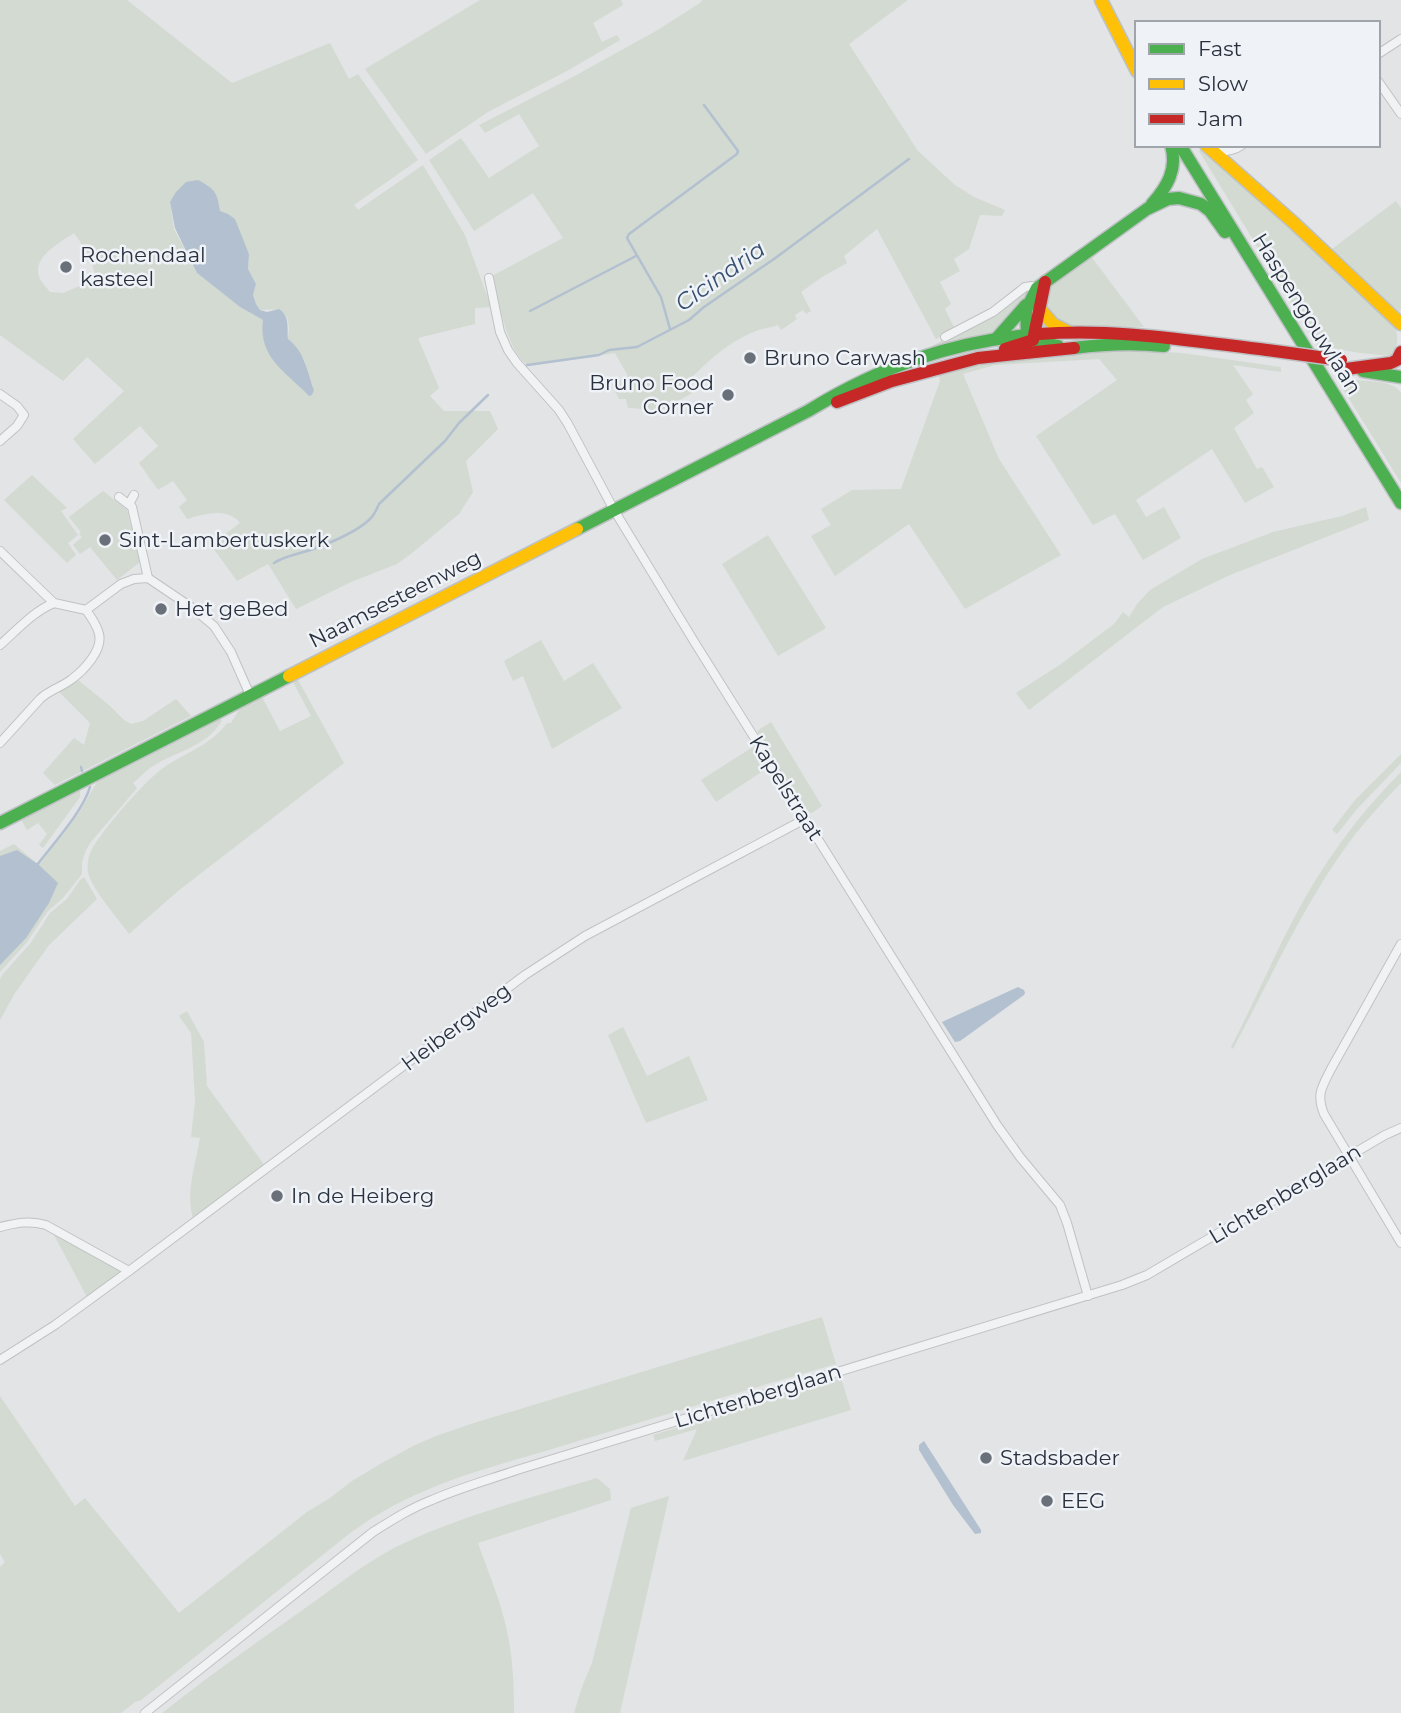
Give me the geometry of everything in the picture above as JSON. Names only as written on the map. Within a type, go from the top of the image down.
[{"type":"main road","points":[[1101,0],[1135,67]]},
{"type":"main road","points":[[1147,209],[1172,177],[1172,147]]},
{"type":"main road","name":"Haspengouwlaan","points":[[1181,147],[1401,503]]},
{"type":"main road","points":[[1210,149],[1294,223],[1400,325]]},
{"type":"main road","points":[[996,339],[1041,287],[1147,209],[1168,199],[1189,199],[1201,204],[1210,211],[1225,232],[1237,239]]},
{"type":"main road","points":[[1032,336],[1040,309],[1041,287]]},
{"type":"main road","points":[[1026,304],[1025,319],[1032,336],[1057,346],[1094,343],[1146,344],[1270,354]]},
{"type":"main road","points":[[1040,309],[1053,324],[1069,332]]},
{"type":"main road","points":[[978,358],[1032,336],[1099,331],[1343,365],[1401,377]]},
{"type":"main road","name":"Naamsesteenweg","points":[[0,823],[891,368],[928,355],[996,339],[1032,336]]},
{"type":"main road","name":"Naamsesteenweg","points":[[808,411],[889,382],[978,358],[1100,345]]},
{"type":"main road","points":[[1343,365],[1396,364],[1401,352]]},
{"type":"street","points":[[1380,53],[1401,39]]},
{"type":"street","points":[[1380,84],[1401,114]]},
{"type":"street","points":[[1210,149],[1240,147],[1234,170]]},
{"type":"street","name":"Kapelstraat","points":[[489,278],[500,332],[508,350],[559,411],[614,510],[997,1125],[1060,1205],[1088,1296]]},
{"type":"street","points":[[945,337],[993,312],[1025,287],[1041,287]]},
{"type":"street","points":[[0,394],[17,406],[24,415],[17,426],[0,441]]},
{"type":"street","points":[[129,504],[134,495]]},
{"type":"street","points":[[119,497],[129,504],[133,511],[148,578]]},
{"type":"street","points":[[0,551],[54,603],[86,610],[99,633],[100,643],[73,678],[45,694],[0,743]]},
{"type":"street","points":[[86,610],[121,584],[148,578],[214,626],[231,652],[250,695]]},
{"type":"street","points":[[0,645],[29,619],[54,603]]},
{"type":"street","name":"Heibergweg","points":[[0,1360],[55,1325],[130,1271],[545,961],[585,936],[805,819]]},
{"type":"street","points":[[1401,944],[1320,1096],[1321,1107],[1401,1242]]},
{"type":"street","name":"Lichtenberglaan","points":[[145,1713],[356,1545],[400,1515],[430,1500],[529,1466],[1122,1285],[1147,1275],[1401,1128]]},
{"type":"street","points":[[0,1227],[22,1222],[46,1225],[130,1271]]},
{"type":"shaded area","points":[[0,0],[127,0],[232,83],[330,43],[349,79],[358,74],[418,160],[354,205],[358,210],[423,165],[465,235],[491,307],[475,308],[475,324],[418,338],[439,388],[430,396],[444,411],[490,411],[498,429],[466,461],[473,492],[459,514],[397,564],[351,582],[296,609],[268,564],[237,581],[211,545],[240,523],[235,518],[215,513],[187,519],[179,507],[187,500],[173,481],[158,490],[139,463],[158,446],[140,426],[95,464],[73,439],[124,391],[87,357],[63,381],[0,335]],"holes":[[[206,184],[216,196],[220,212],[228,214],[249,254],[248,269],[256,284],[253,295],[256,304],[260,310],[276,310],[286,316],[288,339],[304,359],[314,390],[309,395],[291,376],[282,371],[263,320],[240,307],[197,273],[174,229],[170,202]],[[74,233],[88,255],[96,279],[63,293],[50,292],[40,279],[39,264],[54,246]]]},
{"type":"shaded area","points":[[480,0],[621,0],[623,5],[593,23],[602,42],[617,35],[620,40],[488,112],[426,154],[365,69]]},
{"type":"shaded area","points":[[702,0],[908,0],[849,44],[918,151],[955,185],[974,197],[1005,210],[1002,216],[980,215],[969,249],[954,259],[960,271],[940,282],[951,304],[945,309],[955,329],[936,339],[877,229],[844,256],[847,263],[801,292],[811,311],[806,314],[803,310],[795,315],[797,319],[781,330],[778,325],[759,330],[727,347],[688,381],[694,392],[666,408],[628,408],[626,399],[619,399],[612,384],[628,376],[615,353],[530,366],[522,360],[505,326],[492,276],[563,238],[533,193],[474,231],[429,160],[461,138],[489,178],[539,146],[519,114],[485,133],[479,125],[656,31]]},
{"type":"shaded area","points":[[1201,148],[1344,279],[1390,317],[1397,337],[1396,347],[1390,356],[1317,345],[1199,151]]},
{"type":"shaded area","points":[[1396,201],[1401,208],[1399,312],[1332,249]]},
{"type":"shaded area","points":[[1090,255],[1144,327],[1063,326],[1045,308],[1046,288]]},
{"type":"shaded area","points":[[1026,290],[1030,292],[994,333],[934,349],[932,346],[996,312]]},
{"type":"shaded area","points":[[1085,350],[1182,353],[1281,367],[1281,372],[1233,365],[1253,394],[1246,400],[1254,413],[1234,428],[1257,469],[1262,467],[1274,487],[1245,503],[1212,449],[1136,500],[1146,517],[1164,507],[1181,538],[1143,560],[1115,514],[1093,525],[1036,436],[1117,380],[1099,359],[995,365],[963,374],[999,459],[1061,555],[965,609],[909,524],[835,576],[811,536],[831,525],[821,509],[852,490],[901,489],[940,381],[938,373],[999,359]]},
{"type":"shaded area","points":[[1337,379],[1381,382],[1390,384],[1401,393],[1401,483]]},
{"type":"shaded area","points":[[32,475],[67,508],[61,511],[78,535],[68,543],[76,555],[67,563],[4,500]]},
{"type":"shaded area","points":[[103,491],[127,510],[140,562],[117,580],[90,547],[80,554],[73,545],[82,537],[69,517]]},
{"type":"shaded area","points":[[1366,507],[1369,520],[1230,575],[1163,607],[1029,710],[1016,693],[1061,664],[1114,624],[1123,612],[1129,617],[1150,590],[1202,559],[1273,532],[1342,516]]},
{"type":"shaded area","points":[[768,535],[826,628],[778,656],[722,564]]},
{"type":"shaded area","points":[[541,640],[564,681],[593,663],[622,708],[552,749],[523,676],[513,681],[504,661]]},
{"type":"shaded area","points":[[297,678],[344,763],[178,891],[129,934],[90,879],[88,861],[91,851],[147,782],[166,766],[214,737],[227,723],[231,723],[239,710],[262,697],[280,731],[311,716],[292,680]]},
{"type":"shaded area","points":[[78,680],[131,724],[143,721],[176,699],[191,716],[55,785],[43,773],[74,738],[84,745],[90,723],[59,692]]},
{"type":"shaded area","points":[[215,719],[222,720],[208,737],[159,762],[133,783],[137,788],[86,850],[82,874],[63,898],[48,911],[27,942],[0,972],[0,851],[14,844],[39,865],[80,811],[97,782]]},
{"type":"shaded area","points":[[771,722],[822,806],[812,813],[806,812],[757,731]]},
{"type":"shaded area","points":[[753,747],[766,769],[716,802],[701,780]]},
{"type":"shaded area","points":[[1401,754],[1401,763],[1337,834],[1332,830],[1355,800]]},
{"type":"shaded area","points":[[1401,772],[1401,783],[1354,836],[1331,868],[1287,944],[1233,1049],[1231,1047],[1278,950],[1316,878],[1370,805]]},
{"type":"shaded area","points":[[80,789],[80,797],[43,848],[39,845],[47,834],[38,823],[27,830],[23,818]]},
{"type":"shaded area","points":[[84,877],[97,899],[49,945],[15,993],[0,1020],[2,975],[30,944],[50,913],[67,899]]},
{"type":"shaded area","points":[[187,1011],[204,1042],[207,1086],[265,1166],[193,1218],[190,1198],[200,1138],[191,1137],[195,1101],[191,1033],[179,1016]]},
{"type":"shaded area","points":[[623,1027],[647,1076],[689,1056],[708,1100],[646,1123],[608,1035]]},
{"type":"shaded area","points":[[53,1233],[121,1270],[122,1272],[87,1297]]},
{"type":"shaded area","points":[[822,1317],[836,1364],[480,1471],[400,1502],[349,1534],[141,1700],[121,1713],[0,1713],[0,1567],[5,1562],[0,1554],[0,1396],[75,1506],[85,1498],[179,1613],[307,1512],[352,1481],[415,1445],[474,1423]]},
{"type":"shaded area","points":[[841,1378],[851,1410],[683,1461],[697,1429],[655,1441],[653,1435]]},
{"type":"shaded area","points":[[597,1478],[610,1489],[611,1500],[478,1543],[507,1631],[513,1672],[514,1713],[162,1713],[349,1576],[396,1547],[470,1517]]},
{"type":"shaded area","points":[[669,1496],[620,1713],[574,1713],[592,1663],[631,1508]]},
{"type":"water","points":[[198,180],[214,192],[220,211],[235,219],[249,254],[248,269],[256,284],[253,295],[256,304],[260,310],[267,312],[279,309],[285,315],[288,339],[305,362],[314,390],[312,395],[309,396],[269,354],[265,345],[263,320],[240,307],[197,273],[175,228],[170,202],[186,182]]},
{"type":"water","points":[[17,850],[39,865],[58,883],[49,903],[26,938],[0,965],[0,856]]},
{"type":"water","points":[[1018,987],[1024,990],[1024,995],[960,1041],[955,1042],[942,1022]]},
{"type":"water","points":[[924,1441],[981,1533],[975,1534],[953,1505],[919,1450],[919,1445]]},
{"type":"waterway","points":[[670,329],[661,297],[627,238],[737,154],[738,151],[704,105]]},
{"type":"waterway","name":"Cicindria","points":[[527,365],[637,347],[689,320],[909,159]]},
{"type":"waterway","points":[[530,311],[636,256]]},
{"type":"waterway","name":"Cicindria","points":[[274,563],[340,538],[360,527],[379,504],[445,441],[488,395]]},
{"type":"waterway","name":"Cicindria","points":[[81,767],[82,771]]},
{"type":"waterway","name":"Cicindria","points":[[37,865],[74,817],[90,787]]},
{"type":"traffic: fast","points":[[1152,204],[1170,177],[1173,162],[1171,147]]},
{"type":"traffic: fast","points":[[1181,147],[1401,503]]},
{"type":"traffic: fast","points":[[1058,346],[1041,343],[1027,334],[1026,310],[1037,288],[1147,209],[1168,199],[1179,198],[1201,204],[1210,211],[1225,232]]},
{"type":"traffic: fast","points":[[996,339],[1026,305]]},
{"type":"traffic: fast","points":[[577,529],[890,369],[947,350],[1007,337],[1039,334]]},
{"type":"traffic: fast","points":[[1074,348],[1119,344],[1164,346]]},
{"type":"traffic: fast","points":[[1363,371],[1401,377]]},
{"type":"traffic: fast","points":[[0,823],[289,676]]},
{"type":"traffic: slow","points":[[1101,0],[1135,67]]},
{"type":"traffic: slow","points":[[1208,147],[1401,324]]},
{"type":"traffic: slow","points":[[1040,309],[1053,324],[1069,332]]},
{"type":"traffic: slow","points":[[289,676],[577,529]]},
{"type":"traffic: jam","points":[[1005,349],[1033,340],[1045,282]]},
{"type":"traffic: jam","points":[[1039,334],[1124,334],[1267,350]]},
{"type":"traffic: jam","points":[[837,402],[892,381],[978,358],[1074,348]]},
{"type":"traffic: jam","points":[[1267,350],[1341,360]]},
{"type":"traffic: jam","points":[[1346,369],[1391,363],[1397,360],[1401,352]]},
{"type":"place","name":"Rochendaal kasteel","points":[[66,267]]},
{"type":"place","name":"Bruno Carwash","points":[[750,358]]},
{"type":"place","name":"Bruno Food Corner","points":[[728,395]]},
{"type":"place","name":"Sint-Lambertuskerk","points":[[105,540]]},
{"type":"place","name":"Het geBed","points":[[161,609]]},
{"type":"place","name":"In de Heiberg","points":[[277,1196]]},
{"type":"place","name":"Stadsbader","points":[[986,1458]]},
{"type":"place","name":"EEG","points":[[1047,1501]]}]
